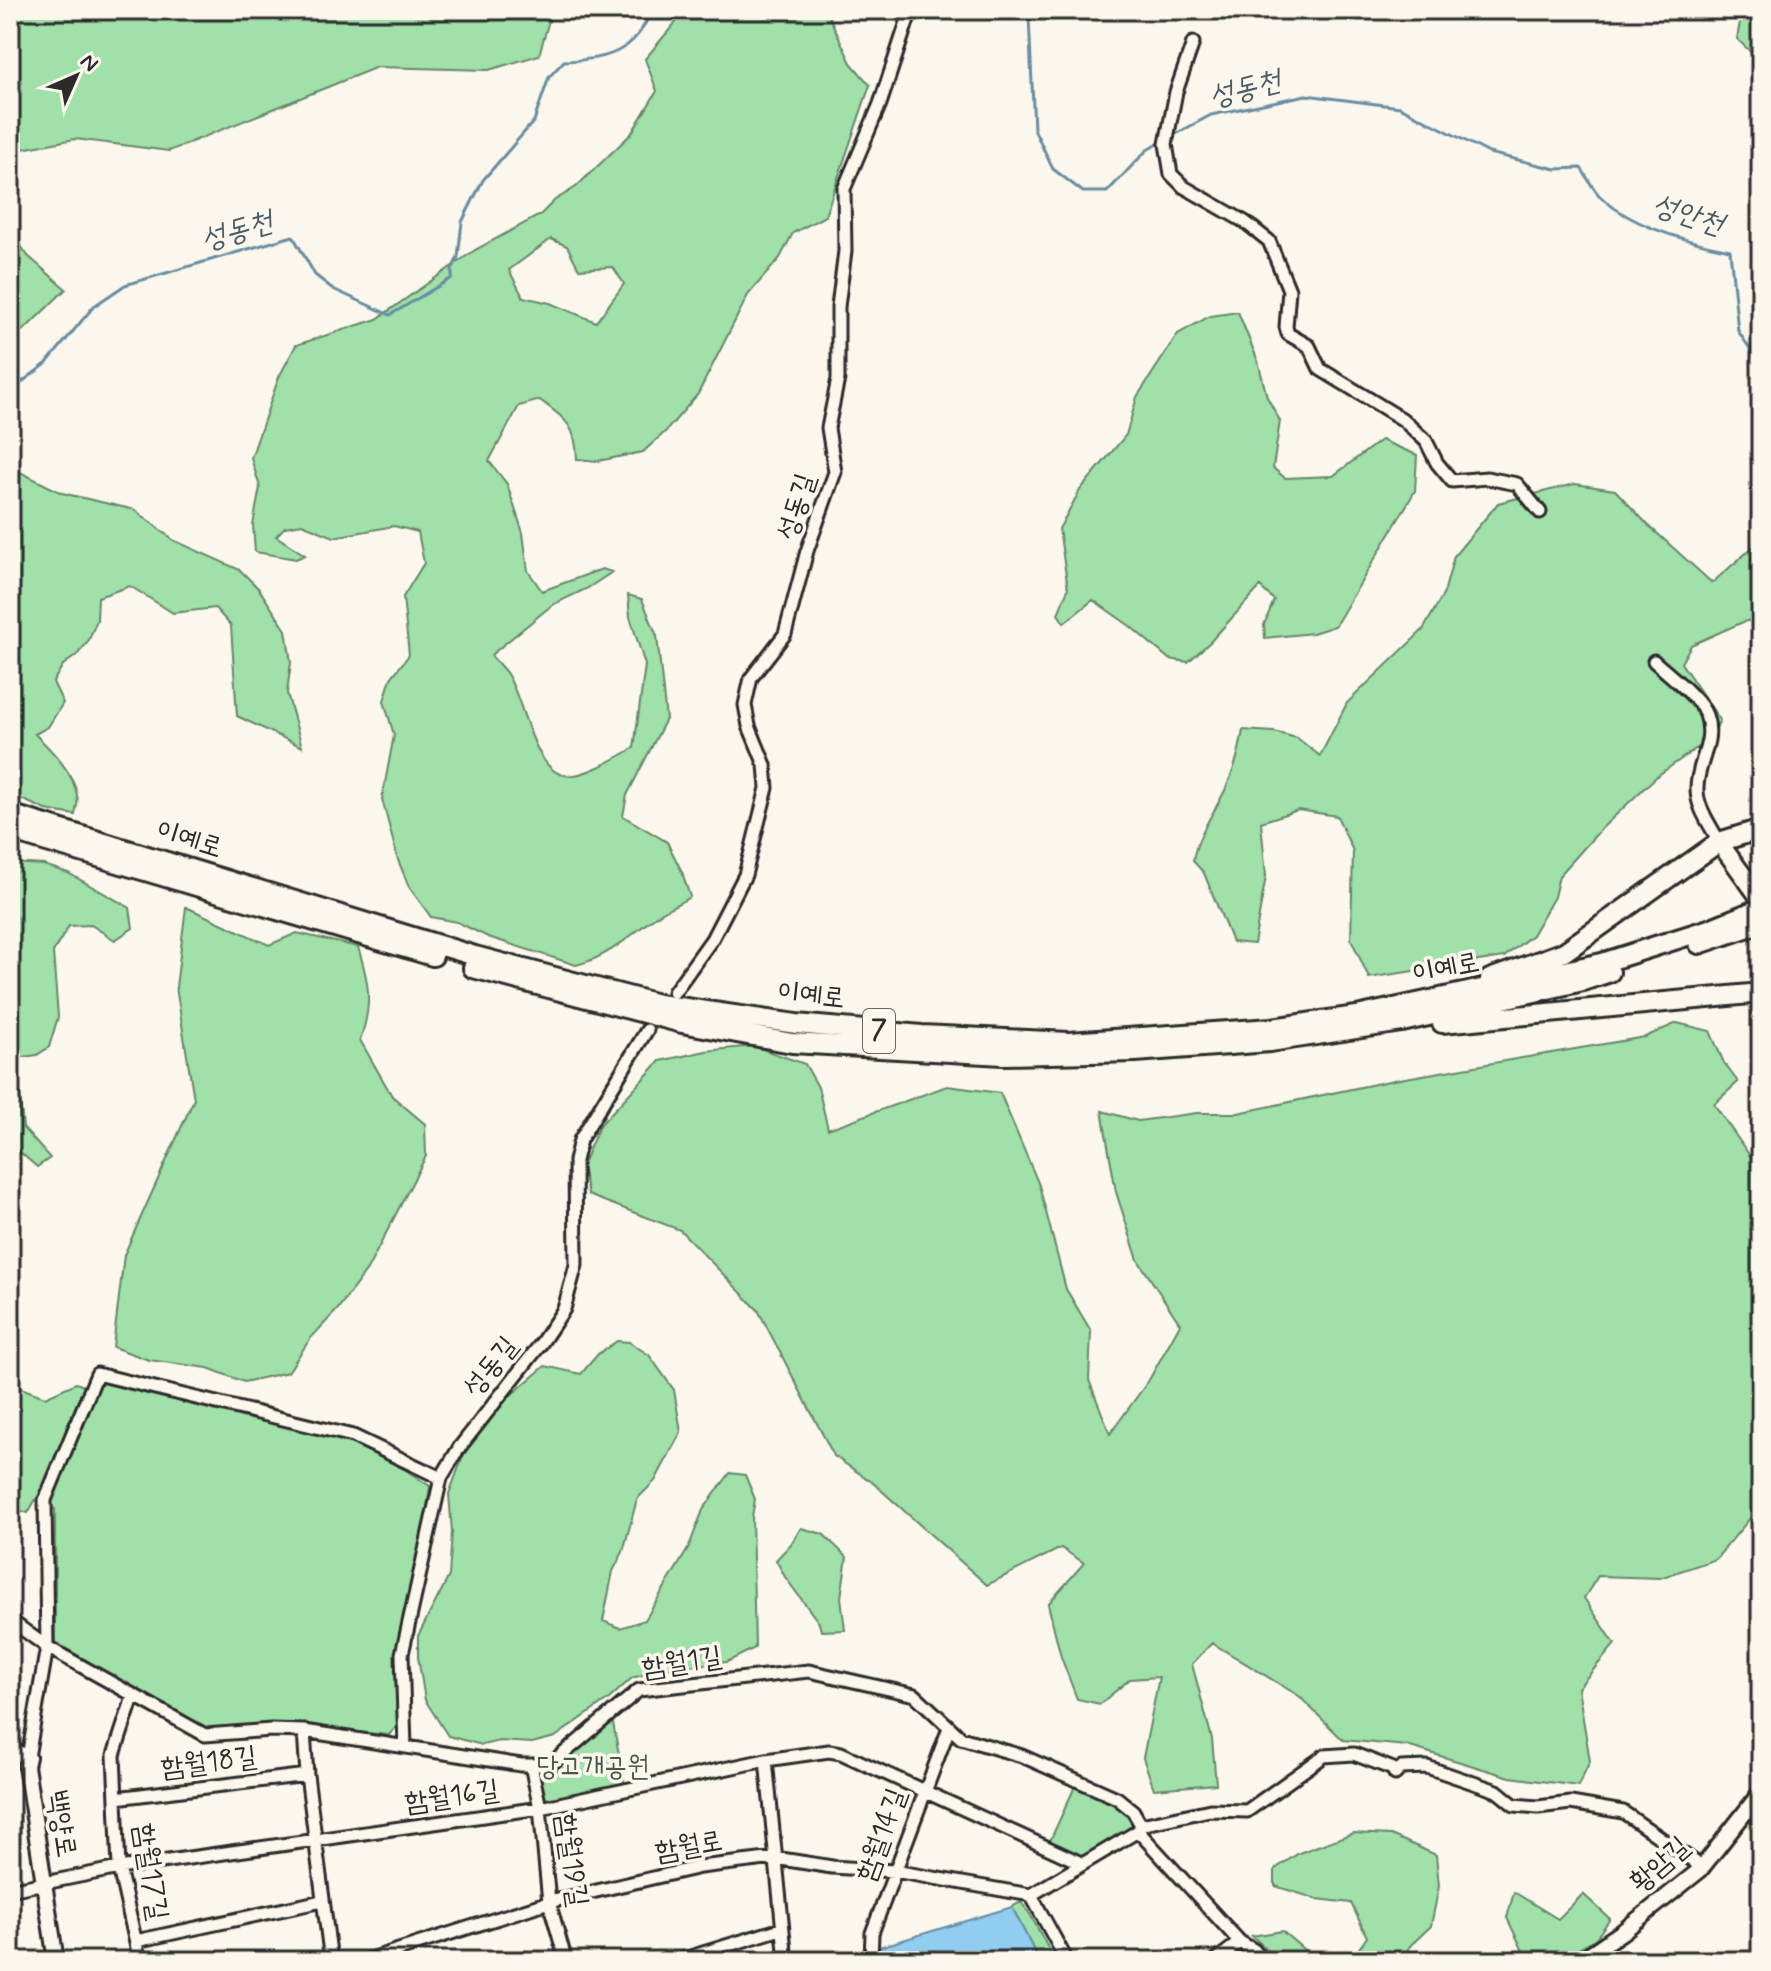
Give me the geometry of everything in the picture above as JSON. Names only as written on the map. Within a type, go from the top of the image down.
[{"type":"highway","name":"이예로","points":[[10,814],[475,956],[658,1004],[796,1024],[922,1035],[1069,1042],[1356,1023],[1583,981],[1761,923]]},
{"type":"highway","points":[[1356,1023],[1564,952],[1719,842],[1761,829]]},
{"type":"highway","name":"이예로","points":[[10,831],[541,988],[682,1023],[792,1043],[961,1054],[1135,1052],[1270,1042],[1602,963],[1709,929],[1761,908]]},
{"type":"highway","points":[[1356,1023],[1761,993]]},
{"type":"main road","points":[[1719,842],[1757,895]]},
{"type":"street","name":"성동길","points":[[674,992],[712,939],[745,875],[767,788],[765,765],[749,726],[745,705],[751,678],[785,634],[807,551],[835,472],[828,428],[838,379],[838,307],[845,251],[844,189],[880,104],[911,10]]},
{"type":"street","points":[[1193,43],[1176,92],[1167,139],[1171,174],[1184,187],[1245,222],[1269,241],[1289,290],[1288,334],[1309,346],[1320,369],[1402,419],[1426,441],[1437,463],[1452,481],[1487,478],[1517,484],[1540,512]]},
{"type":"street","points":[[1654,661],[1706,712],[1709,728],[1707,751],[1697,790],[1703,811],[1719,842]]},
{"type":"street","name":"성동길","points":[[405,1747],[402,1654],[441,1478],[459,1448],[540,1345],[564,1309],[576,1265],[575,1161],[580,1140],[647,1030]]},
{"type":"street","name":"백양로","points":[[56,1961],[26,1766],[47,1647],[45,1500],[97,1374],[353,1436],[441,1478]]},
{"type":"street","name":"함월1길","points":[[10,1620],[47,1647],[205,1735],[304,1731],[531,1765],[550,1765],[639,1690],[809,1671],[915,1695],[961,1738],[1022,1756],[1117,1798],[1133,1811],[1140,1828],[1240,1942],[1254,1950],[1263,1961]]},
{"type":"street","name":"함월17길","points":[[133,1697],[114,1755],[119,1868],[140,1961]]},
{"type":"street","name":"함월14길","points":[[871,1961],[872,1933],[949,1728]]},
{"type":"street","points":[[304,1731],[331,1961]]},
{"type":"street","points":[[10,1750],[28,1757]]},
{"type":"street","name":"함월16길","points":[[10,1890],[119,1868],[540,1808],[766,1760],[829,1751],[841,1753],[1081,1863]]},
{"type":"street","points":[[1067,1961],[1031,1895],[1140,1828],[1210,1810],[1247,1811],[1324,1756],[1354,1754],[1393,1769],[1395,1774],[1401,1768],[1427,1767],[1497,1791],[1514,1805],[1538,1807],[1571,1803],[1623,1812],[1695,1862],[1700,1870]]},
{"type":"street","points":[[766,1760],[786,1961]]},
{"type":"street","name":"함월19길","points":[[531,1765],[540,1808],[549,1902],[566,1961]]},
{"type":"street","name":"함월18길","points":[[116,1798],[307,1775]]},
{"type":"street","name":"황암길","points":[[1579,1961],[1622,1932],[1700,1870],[1761,1792]]},
{"type":"street","name":"함월로","points":[[364,1961],[549,1902],[700,1867],[775,1858],[832,1867],[894,1871],[1031,1895]]},
{"type":"street","points":[[136,1941],[322,1901]]},
{"type":"street","points":[[677,1961],[781,1929]]},
{"type":"street","points":[[1215,1961],[1240,1942]]},
{"type":"green space","points":[[10,10],[552,10],[539,55],[489,70],[377,67],[169,151],[75,139],[22,149],[10,166]]},
{"type":"green space","points":[[686,10],[826,10],[851,63],[870,85],[825,216],[793,233],[780,258],[748,295],[698,394],[666,431],[643,452],[598,461],[577,459],[568,424],[540,400],[519,406],[489,461],[507,484],[523,533],[528,571],[542,591],[602,569],[612,572],[588,588],[552,605],[491,655],[513,685],[537,747],[553,770],[564,775],[580,774],[634,748],[645,665],[630,617],[628,595],[642,599],[657,636],[666,719],[627,795],[623,816],[667,842],[690,897],[656,916],[607,952],[576,965],[488,937],[457,922],[431,917],[409,887],[398,860],[382,799],[394,735],[384,701],[391,678],[409,655],[403,597],[424,563],[418,532],[394,526],[334,537],[302,524],[285,527],[276,536],[305,555],[296,559],[255,552],[253,525],[260,487],[251,458],[279,377],[296,345],[377,319],[475,250],[540,215],[555,200],[576,187],[631,134],[657,91],[645,59]],"holes":[[[551,239],[567,246],[579,269],[613,267],[624,284],[596,322],[550,303],[523,297],[509,270]]]},
{"type":"green space","points":[[1742,10],[1761,10],[1761,62],[1737,39]]},
{"type":"green space","points":[[10,230],[28,256],[66,289],[24,330],[10,333]]},
{"type":"green space","points":[[1238,312],[1258,361],[1267,397],[1280,421],[1273,468],[1285,478],[1333,476],[1381,440],[1417,455],[1415,491],[1335,626],[1313,633],[1265,638],[1264,625],[1274,600],[1260,587],[1188,662],[1169,659],[1093,600],[1064,623],[1058,614],[1068,589],[1059,529],[1080,490],[1126,435],[1137,397],[1178,334],[1210,316]]},
{"type":"green space","points":[[10,470],[16,470],[62,493],[135,510],[173,540],[240,570],[259,589],[286,630],[291,662],[287,693],[302,747],[237,716],[231,626],[215,608],[173,613],[130,586],[98,597],[97,620],[88,642],[63,665],[53,682],[63,703],[48,727],[35,734],[60,762],[75,786],[78,802],[75,815],[46,810],[10,794]]},
{"type":"green space","points":[[1575,484],[1615,490],[1648,525],[1712,583],[1761,540],[1761,618],[1743,622],[1691,645],[1681,663],[1720,720],[1711,738],[1657,776],[1601,829],[1559,876],[1554,897],[1532,935],[1504,957],[1369,978],[1351,939],[1353,851],[1337,816],[1298,810],[1261,822],[1266,876],[1254,944],[1232,942],[1204,873],[1193,861],[1203,832],[1230,779],[1243,730],[1274,732],[1297,738],[1320,756],[1347,703],[1423,630],[1444,593],[1454,556],[1498,503]]},
{"type":"green space","points":[[10,863],[44,865],[68,873],[130,908],[133,928],[115,940],[91,925],[69,926],[53,952],[58,1017],[49,1047],[37,1055],[10,1059]]},
{"type":"green space","points":[[186,907],[269,945],[297,933],[358,947],[368,993],[367,1015],[360,1040],[392,1096],[425,1124],[426,1156],[367,1270],[310,1339],[288,1372],[244,1382],[208,1368],[149,1360],[113,1347],[124,1255],[194,1099],[176,987]]},
{"type":"green space","points":[[1677,1023],[1710,1031],[1724,1063],[1738,1082],[1714,1104],[1761,1172],[1761,1511],[1751,1517],[1716,1559],[1660,1578],[1598,1576],[1584,1598],[1615,1644],[1578,1688],[1590,1761],[1578,1786],[1510,1777],[1407,1746],[1343,1740],[1299,1696],[1212,1643],[1192,1664],[1212,1739],[1216,1784],[1154,1789],[1143,1758],[1159,1677],[1130,1679],[1100,1704],[1077,1699],[1061,1657],[1048,1604],[1084,1563],[1061,1548],[987,1585],[872,1482],[834,1456],[758,1310],[680,1230],[588,1195],[582,1166],[599,1126],[660,1061],[706,1051],[753,1046],[805,1064],[818,1087],[828,1129],[947,1086],[1000,1093],[1039,1185],[1066,1289],[1091,1331],[1089,1380],[1110,1434],[1149,1380],[1180,1324],[1138,1260],[1116,1192],[1102,1111],[1138,1121],[1197,1113],[1238,1113],[1394,1080],[1645,1037]]},
{"type":"green space","points":[[10,1070],[20,1097],[23,1128],[50,1158],[37,1167],[21,1153],[10,1149]]},
{"type":"green space","points":[[617,1341],[629,1342],[649,1355],[674,1390],[681,1432],[655,1481],[637,1499],[623,1552],[613,1571],[603,1621],[620,1628],[645,1620],[688,1549],[703,1510],[730,1473],[745,1475],[755,1499],[752,1517],[755,1648],[727,1662],[668,1668],[632,1678],[609,1699],[555,1737],[532,1743],[500,1741],[482,1745],[448,1736],[425,1700],[418,1636],[449,1576],[452,1532],[449,1494],[463,1456],[485,1417],[545,1366],[581,1374],[598,1354]]},
{"type":"green space","points":[[110,1381],[356,1444],[430,1486],[398,1725],[389,1735],[268,1724],[208,1732],[55,1642],[55,1509],[36,1499],[28,1513],[10,1507],[10,1384],[45,1397],[76,1383],[94,1390],[100,1383]]},
{"type":"green space","points":[[801,1528],[823,1534],[847,1557],[841,1597],[845,1630],[821,1631],[819,1623],[776,1560]]},
{"type":"green space","name":"당고개공원","points":[[611,1713],[626,1790],[540,1808],[531,1767],[550,1765]]},
{"type":"green space","points":[[1078,1780],[1117,1798],[1141,1825],[1081,1863],[1047,1847]]},
{"type":"green space","points":[[1353,1833],[1391,1835],[1436,1855],[1439,1886],[1431,1926],[1410,1946],[1401,1961],[1350,1961],[1367,1937],[1351,1903],[1317,1899],[1275,1886],[1275,1869],[1299,1853]]},
{"type":"green space","points":[[1514,1892],[1558,1919],[1583,1894],[1610,1919],[1596,1938],[1567,1956],[1567,1961],[1508,1961],[1523,1951],[1507,1918]]},
{"type":"green space","points":[[1021,1902],[1055,1961],[1039,1961],[1012,1907]]},
{"type":"green space","points":[[1282,1931],[1317,1961],[1280,1961],[1252,1936]]},
{"type":"water","points":[[1012,1907],[1039,1961],[876,1961],[876,1948]]},
{"type":"waterway","name":"성동천","points":[[10,391],[46,364],[94,306],[125,285],[293,236],[315,275],[333,289],[390,315],[452,278],[462,222],[483,180],[534,121],[549,77],[564,61],[606,56],[628,45],[645,24],[651,10]]},
{"type":"waterway","name":"성동천","points":[[1024,10],[1029,16],[1034,129],[1053,169],[1083,192],[1107,192],[1147,150],[1163,141]]},
{"type":"waterway","name":"성동천","points":[[1170,137],[1211,115],[1306,95],[1400,107],[1489,153],[1556,169],[1581,168],[1600,196],[1631,218],[1680,238],[1730,250],[1738,331],[1761,365]]},
{"type":"water label","name":"성안천","points":[[1688,215]]}]
